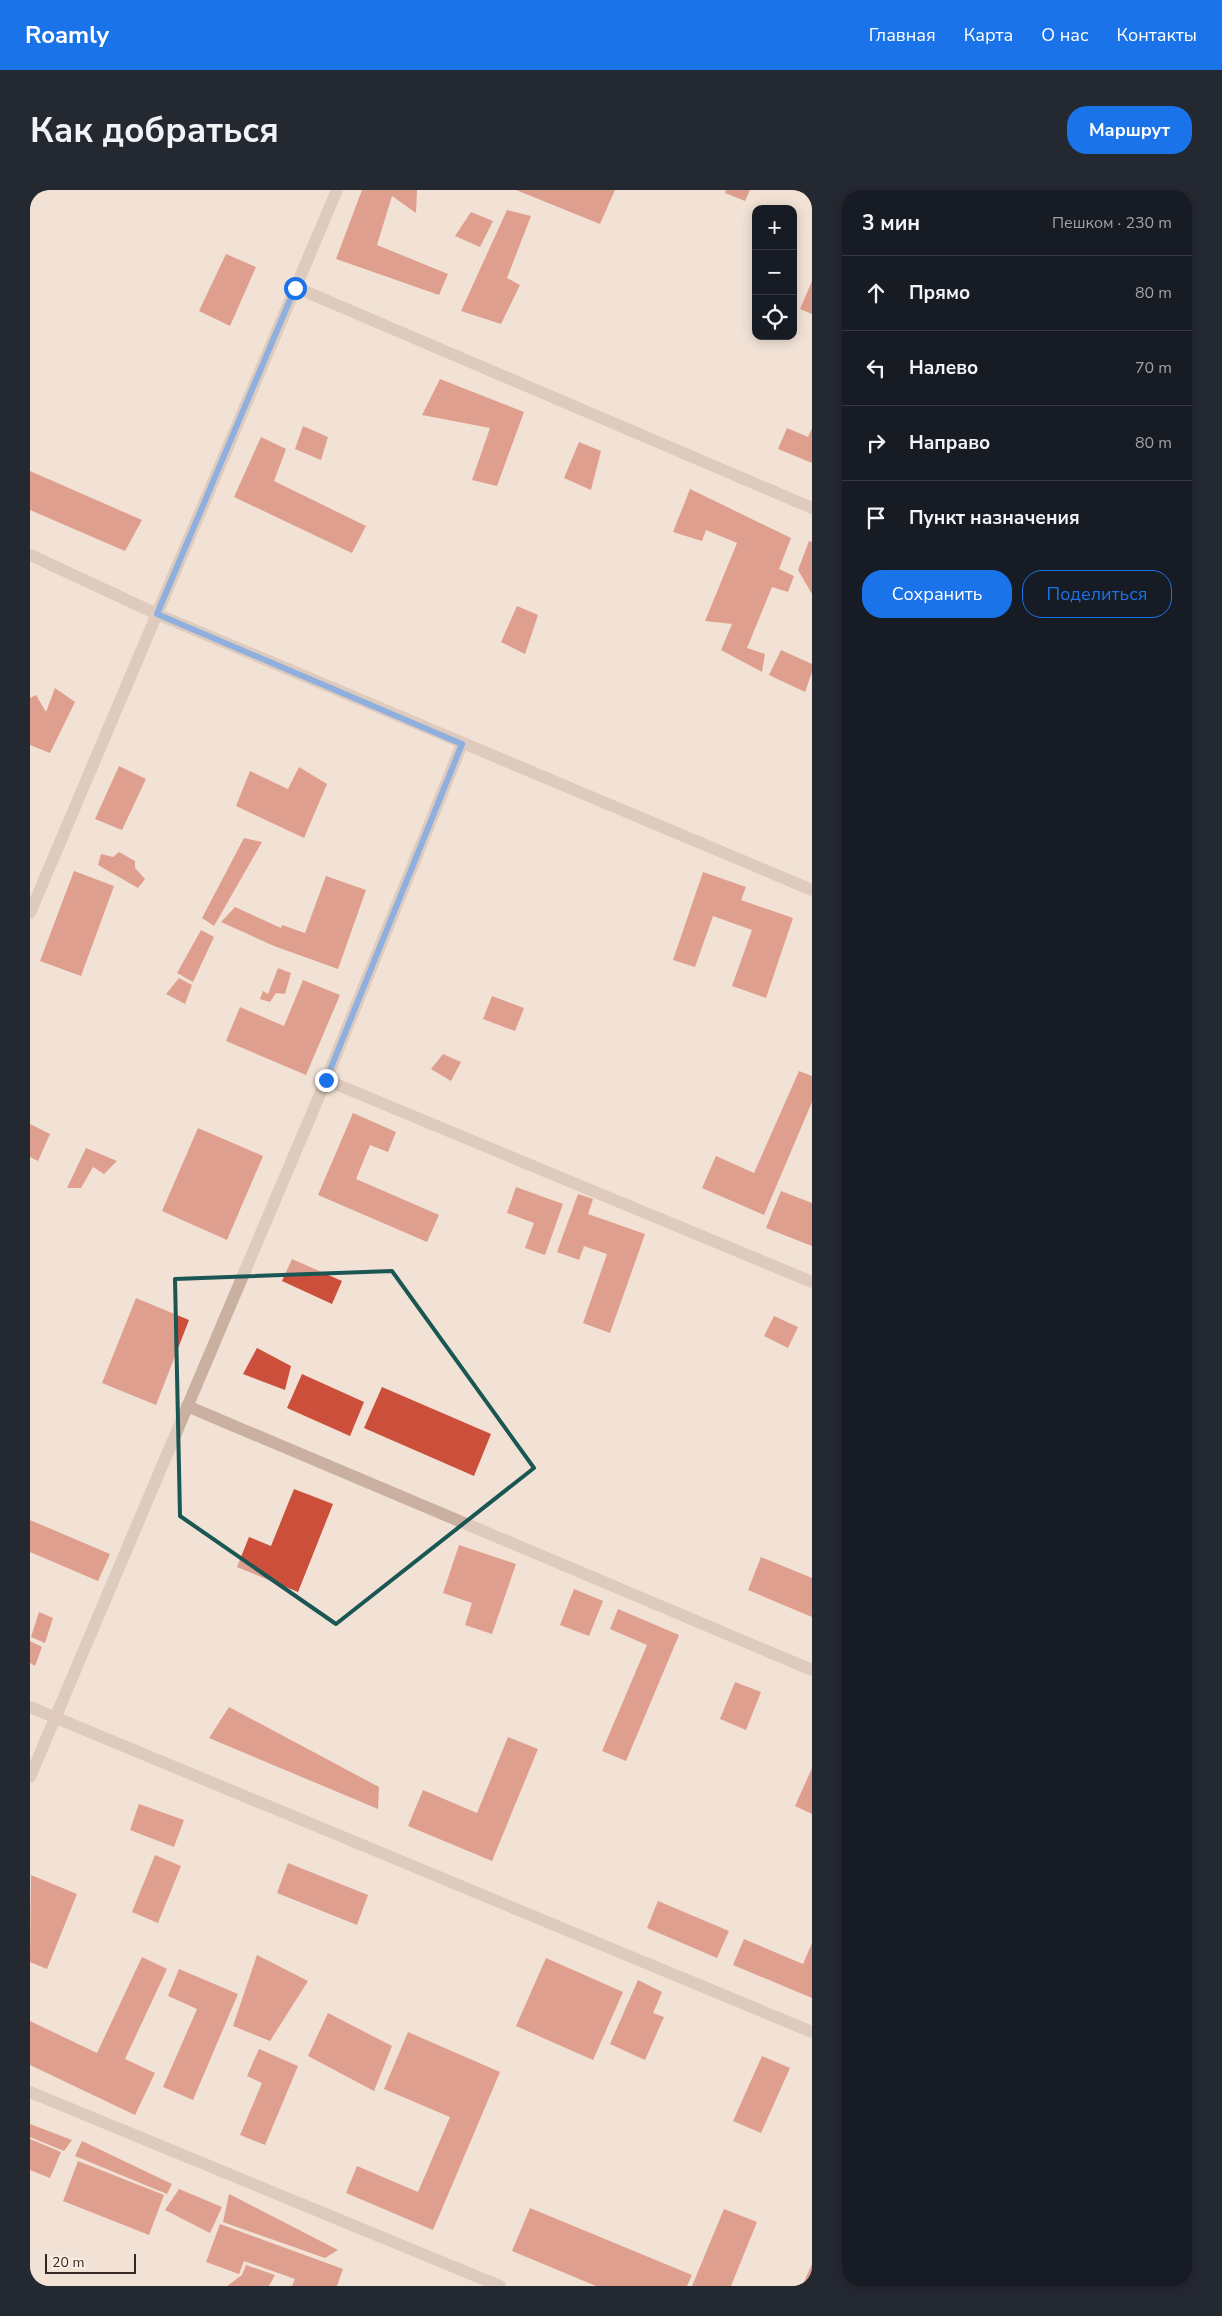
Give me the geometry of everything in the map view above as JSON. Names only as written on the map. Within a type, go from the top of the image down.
[{"type":"street","points":[[30,913],[336,190]]},
{"type":"street","points":[[295,288],[812,508]]},
{"type":"street","points":[[30,555],[157,614],[812,890]]},
{"type":"street","points":[[30,1777],[326,1080],[462,744]]},
{"type":"street","points":[[326,1080],[812,1282]]},
{"type":"street","points":[[187,1406],[812,1670]]},
{"type":"street","points":[[30,1707],[812,2032]]},
{"type":"street","points":[[30,2092],[500,2286]]},
{"type":"highlighted area","points":[[392,1271],[534,1468],[336,1624],[180,1516],[175,1279]]},
{"type":"building","points":[[362,190],[417,190],[416,213],[392,196],[377,245],[448,274],[439,295],[336,259]]},
{"type":"building","points":[[516,190],[615,190],[600,224]]},
{"type":"building","points":[[726,190],[750,190],[745,201],[725,193]]},
{"type":"building","points":[[507,210],[531,216],[507,278],[520,285],[501,324],[461,311]]},
{"type":"building","points":[[471,212],[493,221],[480,247],[455,236]]},
{"type":"building","points":[[226,254],[256,267],[230,326],[199,311]]},
{"type":"building","points":[[812,281],[812,314],[800,309]]},
{"type":"building","points":[[440,379],[524,412],[497,486],[472,480],[490,428],[422,415]]},
{"type":"building","points":[[303,426],[328,437],[321,460],[295,449]]},
{"type":"building","points":[[787,428],[808,437],[812,428],[812,463],[778,449]]},
{"type":"building","points":[[261,437],[286,449],[274,481],[366,526],[352,553],[234,497]]},
{"type":"building","points":[[579,442],[601,451],[591,490],[564,478]]},
{"type":"building","points":[[30,471],[142,520],[125,551],[30,510]]},
{"type":"building","points":[[690,489],[791,538],[779,569],[794,576],[788,592],[772,587],[747,648],[765,654],[762,672],[721,650],[732,624],[705,621],[737,543],[706,530],[702,541],[673,532]]},
{"type":"building","points":[[809,541],[812,542],[812,594],[798,570]]},
{"type":"building","points":[[517,606],[538,615],[525,654],[501,642]]},
{"type":"building","points":[[781,650],[812,664],[812,672],[805,692],[769,675]]},
{"type":"building","points":[[55,688],[75,702],[50,753],[30,745],[30,698],[36,695],[46,712]]},
{"type":"building","points":[[119,766],[146,779],[122,830],[95,819]]},
{"type":"building","points":[[299,767],[327,784],[304,838],[236,806],[250,771],[288,789]]},
{"type":"building","points":[[244,838],[262,842],[214,926],[202,918]]},
{"type":"building","points":[[119,852],[135,861],[135,868],[145,879],[138,888],[98,865],[101,854],[113,857]]},
{"type":"building","points":[[74,871],[114,886],[81,976],[40,961]]},
{"type":"building","points":[[703,872],[746,887],[741,900],[793,918],[766,998],[732,986],[752,930],[713,916],[695,967],[673,960]]},
{"type":"building","points":[[326,876],[366,890],[338,969],[274,946],[221,922],[235,907],[281,928],[282,925],[305,933]]},
{"type":"building","points":[[201,930],[214,937],[193,982],[177,973]]},
{"type":"building","points":[[278,968],[291,973],[285,994],[276,993],[270,1002],[260,999],[263,991],[268,994]]},
{"type":"building","points":[[179,978],[192,985],[185,1004],[166,994]]},
{"type":"building","points":[[303,980],[340,995],[306,1075],[226,1041],[240,1007],[284,1026]]},
{"type":"building","points":[[492,996],[524,1008],[515,1031],[483,1019]]},
{"type":"building","points":[[443,1054],[461,1062],[451,1081],[431,1069]]},
{"type":"building","points":[[799,1071],[812,1076],[812,1102],[764,1215],[702,1188],[716,1156],[754,1173]]},
{"type":"building","points":[[353,1113],[396,1132],[388,1152],[370,1145],[356,1179],[439,1215],[427,1242],[318,1195]]},
{"type":"building","points":[[30,1124],[50,1134],[38,1161],[30,1157]]},
{"type":"building","points":[[198,1128],[263,1156],[227,1240],[162,1211]]},
{"type":"building","points":[[86,1148],[117,1161],[104,1174],[93,1167],[81,1188],[67,1188]]},
{"type":"building","points":[[516,1187],[563,1204],[545,1255],[525,1248],[534,1223],[507,1213]]},
{"type":"building","points":[[781,1191],[812,1203],[812,1246],[766,1228]]},
{"type":"building","points":[[578,1194],[593,1199],[588,1214],[645,1234],[610,1333],[583,1323],[607,1254],[584,1246],[579,1260],[557,1252]]},
{"type":"building","points":[[292,1259],[342,1281],[332,1304],[282,1281]]},
{"type":"building","points":[[136,1298],[189,1320],[156,1405],[102,1383]]},
{"type":"building","points":[[774,1316],[798,1327],[788,1348],[764,1336]]},
{"type":"building","points":[[257,1348],[291,1366],[285,1390],[243,1374]]},
{"type":"building","points":[[302,1374],[364,1402],[350,1436],[287,1408]]},
{"type":"building","points":[[382,1387],[491,1434],[474,1476],[364,1428]]},
{"type":"building","points":[[294,1489],[333,1504],[298,1592],[237,1567],[249,1537],[271,1546]]},
{"type":"building","points":[[30,1520],[110,1554],[98,1581],[30,1552]]},
{"type":"building","points":[[459,1545],[516,1564],[492,1634],[465,1625],[472,1603],[443,1593]]},
{"type":"building","points":[[761,1557],[812,1578],[812,1617],[748,1590]]},
{"type":"building","points":[[574,1589],[603,1601],[589,1636],[560,1625]]},
{"type":"building","points":[[618,1609],[679,1635],[626,1761],[602,1751],[647,1645],[610,1629]]},
{"type":"building","points":[[39,1612],[53,1618],[45,1643],[31,1637]]},
{"type":"building","points":[[30,1641],[42,1647],[35,1666],[30,1663]]},
{"type":"building","points":[[735,1682],[761,1692],[746,1730],[720,1719]]},
{"type":"building","points":[[229,1707],[379,1787],[378,1809],[209,1738]]},
{"type":"building","points":[[508,1737],[538,1749],[492,1861],[408,1826],[423,1790],[477,1813]]},
{"type":"building","points":[[812,1768],[812,1814],[795,1806]]},
{"type":"building","points":[[139,1804],[184,1820],[174,1847],[130,1830]]},
{"type":"building","points":[[155,1855],[181,1866],[158,1923],[132,1912]]},
{"type":"building","points":[[288,1863],[368,1895],[357,1925],[277,1893]]},
{"type":"building","points":[[31,1875],[77,1894],[47,1969],[30,1962]]},
{"type":"building","points":[[658,1901],[729,1931],[717,1958],[647,1928]]},
{"type":"building","points":[[744,1939],[803,1964],[812,1943],[812,1998],[733,1965]]},
{"type":"building","points":[[257,1955],[308,1981],[270,2041],[233,2026]]},
{"type":"building","points":[[142,1957],[167,1969],[125,2059],[155,2073],[135,2115],[30,2065],[30,2021],[97,2053]]},
{"type":"building","points":[[546,1958],[623,1992],[593,2060],[516,2026]]},
{"type":"building","points":[[179,1969],[238,1994],[193,2100],[163,2087],[197,2009],[168,1996]]},
{"type":"building","points":[[638,1980],[662,1992],[653,2013],[664,2017],[645,2060],[610,2044]]},
{"type":"building","points":[[328,2013],[392,2046],[374,2091],[308,2056]]},
{"type":"building","points":[[408,2032],[500,2072],[433,2230],[346,2193],[357,2166],[418,2192],[450,2117],[384,2089]]},
{"type":"building","points":[[259,2049],[298,2066],[265,2145],[240,2135],[262,2083],[247,2076]]},
{"type":"building","points":[[762,2056],[790,2068],[761,2133],[733,2121]]},
{"type":"building","points":[[30,2124],[72,2140],[64,2151],[30,2137]]},
{"type":"building","points":[[30,2139],[61,2152],[50,2178],[30,2170]]},
{"type":"building","points":[[82,2141],[172,2184],[167,2194],[75,2156]]},
{"type":"building","points":[[78,2161],[164,2195],[149,2235],[63,2201]]},
{"type":"building","points":[[179,2189],[222,2207],[210,2233],[165,2210]]},
{"type":"building","points":[[229,2194],[338,2250],[325,2258],[223,2222]]},
{"type":"building","points":[[530,2208],[692,2275],[687,2286],[596,2286],[512,2251]]},
{"type":"building","points":[[724,2209],[757,2222],[731,2286],[692,2286]]},
{"type":"building","points":[[220,2224],[343,2269],[337,2286],[292,2286],[295,2279],[244,2261],[239,2274],[206,2262]]},
{"type":"building","points":[[812,2264],[812,2286],[802,2286]]},
{"type":"building","points":[[246,2265],[275,2275],[269,2286],[227,2286],[242,2275]]},
{"type":"route","points":[[295,288],[157,614],[462,744],[326,1080]]}]
